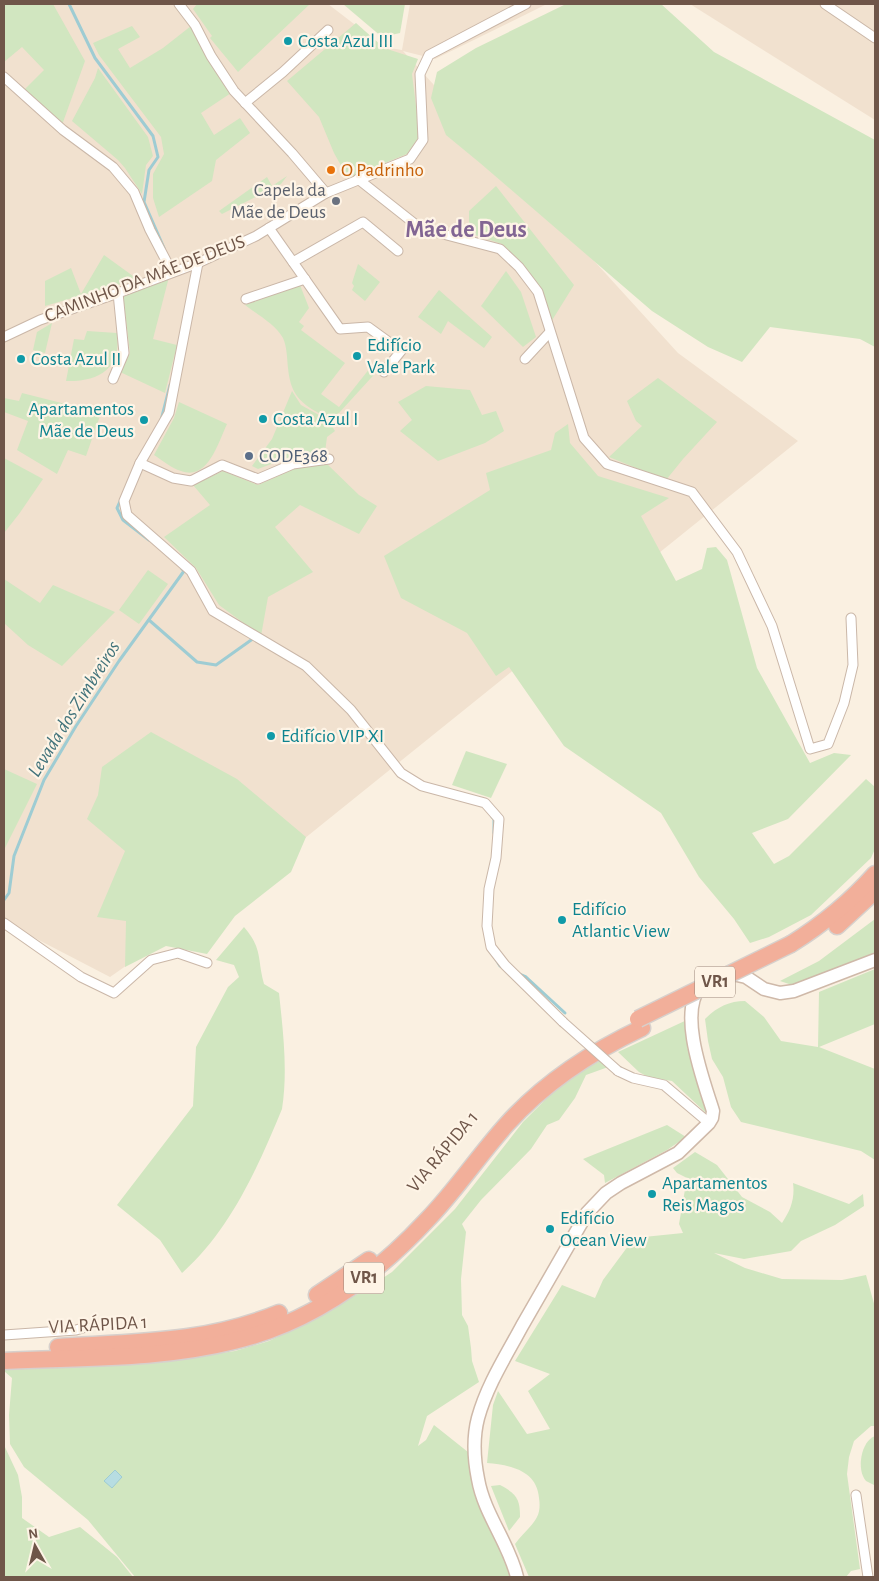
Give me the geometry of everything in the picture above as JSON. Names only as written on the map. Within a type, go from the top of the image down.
[{"type":"highway","name":"VIA RÁPIDA 1","points":[[794,949],[816,928],[838,911],[875,874]]},
{"type":"highway","name":"VIA RÁPIDA 1","points":[[4,1350],[114,1345],[190,1338],[254,1323],[301,1304],[350,1275],[393,1239],[421,1210],[499,1117],[533,1083],[582,1047],[640,1023],[824,936],[847,919],[875,891]]},
{"type":"highway","name":"VIA RÁPIDA 1","points":[[4,1361],[145,1354],[193,1349],[258,1334],[306,1313],[355,1285],[401,1246],[428,1219],[507,1124],[539,1093],[578,1063],[620,1038],[640,1023]]},
{"type":"street","points":[[179,4],[196,25],[211,56],[234,91],[292,153],[326,193]]},
{"type":"street","name":"CAMINHO DA MÃE DE DEUS","points":[[4,337],[40,320],[198,263],[256,236],[326,193],[410,159],[423,140],[420,74],[429,55],[526,4]]},
{"type":"street","points":[[826,4],[875,38]]},
{"type":"street","points":[[244,102],[283,72],[328,30]]},
{"type":"street","points":[[4,77],[63,130],[114,167],[134,192],[150,230],[172,272]]},
{"type":"street","points":[[358,179],[420,228],[500,249],[519,267],[538,292],[584,438],[607,464],[692,492],[737,552],[772,626],[810,749],[828,744],[844,703],[853,665],[851,618]]},
{"type":"street","points":[[293,262],[363,222],[398,251]]},
{"type":"street","points":[[269,228],[340,329],[368,327],[401,351],[384,372]]},
{"type":"street","points":[[198,263],[169,413],[140,463],[124,501],[127,515],[190,571],[213,611],[306,666],[351,710],[402,773],[422,786],[485,803],[498,819],[496,858],[489,889],[487,926],[491,947],[505,965],[562,1022],[618,1071],[633,1078],[664,1085],[709,1123]]},
{"type":"street","points":[[246,299],[305,279]]},
{"type":"street","points":[[113,379],[124,353],[118,293]]},
{"type":"street","points":[[524,359],[550,332]]},
{"type":"street","points":[[140,463],[173,478],[191,481],[222,464],[258,479],[293,464],[329,459]]},
{"type":"street","points":[[4,923],[81,977],[114,993],[151,960],[178,953],[207,963]]},
{"type":"street","points":[[517,1577],[503,1540],[486,1505],[478,1478],[475,1438],[478,1419],[491,1382],[587,1213],[596,1202],[621,1183],[678,1153],[712,1118],[712,1111],[693,1044],[692,1004],[698,989],[710,976],[724,972],[746,977],[764,989],[780,993],[794,992],[875,960]]},
{"type":"street","points":[[4,1335],[76,1330],[86,1327]]},
{"type":"street","points":[[856,1495],[868,1577]]},
{"type":"shaded area","points":[[4,4],[328,4],[384,47],[402,50],[410,4],[547,4],[435,59],[403,51],[678,353],[798,441],[284,855],[110,977],[4,922]]},
{"type":"shaded area","points":[[690,4],[875,4],[875,120]]},
{"type":"green space","points":[[4,4],[53,4],[85,61],[62,125],[24,90],[44,70],[22,47],[4,62]]},
{"type":"green space","points":[[197,4],[310,4],[238,72],[210,38],[212,36],[193,9]]},
{"type":"green space","points":[[343,4],[405,4],[400,33],[382,37]]},
{"type":"green space","points":[[566,4],[661,4],[714,52],[875,140],[875,347],[860,339],[770,327],[742,362],[708,347],[652,311],[446,135],[431,98],[437,72],[476,48]]},
{"type":"green space","points":[[356,23],[384,48],[418,59],[412,74],[418,138],[407,154],[348,178],[334,153],[319,117],[287,81]]},
{"type":"green space","points":[[132,26],[140,37],[118,49],[130,68],[163,48],[191,26],[231,93],[201,113],[214,135],[240,118],[250,133],[216,160],[212,181],[159,217],[153,198],[153,174],[164,154],[161,137],[99,55],[93,43]]},
{"type":"green space","points":[[98,68],[148,137],[153,156],[146,165],[142,194],[118,160],[72,121],[95,78]]},
{"type":"green space","points":[[287,176],[281,184],[222,214],[219,211],[267,177],[272,186]]},
{"type":"green space","points":[[496,186],[574,285],[551,322],[541,290],[520,261],[502,244],[469,233],[469,211]]},
{"type":"green space","points":[[104,255],[133,276],[135,280],[45,306],[45,281],[71,268],[81,294]]},
{"type":"green space","points":[[358,264],[380,282],[365,301],[352,290],[354,286],[352,283]]},
{"type":"green space","points":[[506,271],[521,292],[536,337],[523,347],[481,306]]},
{"type":"green space","points":[[169,277],[153,339],[177,345],[165,393],[120,372],[130,353],[123,295]]},
{"type":"green space","points":[[300,285],[309,308],[299,322],[304,326],[301,330],[345,363],[321,394],[339,407],[374,363],[381,367],[339,413],[329,419],[306,405],[296,395],[292,388],[283,338],[271,324],[245,305]]},
{"type":"green space","points":[[439,290],[492,337],[484,348],[448,321],[441,334],[418,317]]},
{"type":"green space","points":[[52,323],[45,353],[33,350],[37,332]]},
{"type":"green space","points":[[87,331],[117,333],[118,345],[116,356],[105,371],[98,376],[78,381],[66,381],[74,339],[84,340]]},
{"type":"green space","points":[[658,378],[717,422],[666,480],[609,457],[642,426],[636,421],[627,401]]},
{"type":"green space","points":[[426,386],[470,390],[482,415],[496,411],[504,431],[485,443],[438,461],[400,431],[412,420],[398,402]]},
{"type":"green space","points":[[292,391],[301,405],[328,420],[335,431],[327,437],[325,452],[298,454],[258,469],[252,466],[272,439]]},
{"type":"green space","points":[[22,393],[101,413],[86,456],[68,450],[57,474],[17,450],[28,421],[4,412],[4,398],[19,401]]},
{"type":"green space","points":[[179,402],[227,424],[216,450],[205,466],[198,471],[190,473],[174,468],[154,455],[174,418]]},
{"type":"green space","points":[[568,424],[570,443],[598,476],[669,498],[641,516],[676,581],[702,569],[707,548],[716,547],[727,560],[757,668],[810,763],[834,753],[851,755],[788,819],[752,833],[774,864],[789,856],[866,779],[875,787],[875,849],[871,858],[811,915],[769,937],[750,943],[734,919],[699,877],[661,813],[564,746],[509,667],[496,676],[467,633],[401,598],[384,556],[490,490],[486,473],[551,450],[555,433]]},
{"type":"green space","points":[[4,458],[43,479],[4,533]]},
{"type":"green space","points":[[327,464],[359,495],[377,506],[359,534],[300,505],[275,527],[313,572],[268,597],[261,636],[219,605],[196,568],[164,537],[210,505],[193,485],[223,471],[258,485],[294,469]]},
{"type":"green space","points":[[148,570],[168,584],[139,624],[119,610]]},
{"type":"green space","points":[[4,579],[40,603],[53,585],[115,612],[62,666],[28,645],[4,623]]},
{"type":"green space","points":[[151,732],[237,779],[306,837],[291,872],[235,916],[207,954],[166,946],[125,967],[126,921],[97,917],[125,851],[87,819],[98,795],[102,767]]},
{"type":"green space","points":[[466,751],[507,764],[491,798],[452,785]]},
{"type":"green space","points":[[4,769],[37,784],[4,850]]},
{"type":"green space","points":[[875,919],[875,953],[795,986],[780,981],[819,961]]},
{"type":"green space","points":[[244,927],[257,948],[264,984],[279,993],[285,1066],[282,1109],[241,1197],[215,1238],[182,1273],[160,1240],[117,1205],[193,1106],[196,1047],[228,987],[239,977],[234,965],[216,960]]},
{"type":"green space","points":[[875,969],[875,1024],[819,1047],[875,1069],[875,1160],[861,1151],[741,1122],[731,1107],[723,1077],[712,1059],[705,1019],[714,1011],[724,1006],[734,1002],[745,1001],[764,1017],[781,1041],[818,1047],[819,992]]},
{"type":"green space","points":[[689,1019],[687,1047],[705,1098],[707,1112],[672,1081],[648,1077],[639,1072],[618,1052]]},
{"type":"green space","points":[[603,1059],[611,1066],[586,1075],[575,1098],[559,1120],[547,1125],[531,1149],[481,1200],[462,1224],[466,1232],[461,1279],[462,1315],[468,1326],[472,1361],[479,1382],[427,1416],[418,1446],[426,1440],[434,1425],[473,1456],[516,1577],[135,1577],[88,1520],[24,1467],[10,1444],[9,1415],[12,1378],[4,1371],[4,1367],[161,1362],[235,1351],[269,1341],[302,1325],[363,1291],[392,1272],[455,1209],[523,1122],[550,1095],[575,1075]]},
{"type":"green space","points":[[667,1125],[686,1137],[667,1150],[605,1183],[604,1175],[583,1159]]},
{"type":"green space","points":[[695,1152],[717,1165],[742,1197],[770,1212],[782,1223],[792,1204],[793,1183],[849,1204],[863,1194],[864,1206],[835,1225],[801,1241],[791,1251],[744,1259],[714,1253],[745,1268],[782,1279],[842,1280],[866,1275],[875,1307],[875,1426],[871,1426],[854,1441],[849,1457],[847,1474],[860,1569],[851,1571],[846,1577],[529,1577],[515,1544],[537,1517],[540,1508],[539,1498],[537,1489],[528,1475],[505,1465],[487,1463],[493,1405],[498,1391],[527,1434],[550,1429],[528,1391],[550,1374],[515,1361],[562,1285],[595,1298],[603,1280],[634,1238],[683,1233],[679,1224],[687,1178],[677,1173],[673,1168]]},
{"type":"green space","points":[[875,1436],[874,1485],[866,1481],[863,1476],[861,1456],[866,1444]]},
{"type":"green space","points":[[4,1445],[18,1475],[22,1497],[22,1518],[49,1537],[80,1527],[117,1557],[133,1577],[4,1577]]},
{"type":"green space","points":[[500,1485],[514,1494],[519,1506],[520,1517],[509,1531],[491,1486]]},
{"type":"water","points":[[115,1470],[122,1477],[112,1488],[104,1481]]},
{"type":"waterway","name":"Levada dos Zimbreiros","points":[[69,4],[95,58],[153,136],[158,157],[149,170],[144,202],[164,248]]},
{"type":"waterway","name":"Levada dos Zimbreiros","points":[[169,261],[181,267]]},
{"type":"waterway","name":"Levada dos Zimbreiros","points":[[161,420],[170,385]]},
{"type":"waterway","name":"Levada dos Zimbreiros","points":[[121,499],[117,508],[123,520],[149,540]]},
{"type":"waterway","name":"Levada dos Zimbreiros","points":[[4,900],[9,893],[14,856],[44,780],[76,726],[119,661],[184,571],[182,569]]},
{"type":"waterway","name":"Levada dos Zimbreiros","points":[[149,620],[197,662],[216,665],[254,638]]},
{"type":"waterway","name":"Levada dos Zimbreiros","points":[[492,817],[494,819],[494,833]]},
{"type":"waterway","name":"Levada dos Zimbreiros","points":[[495,958],[500,966],[504,968]]},
{"type":"waterway","name":"Levada dos Zimbreiros","points":[[519,974],[526,977],[565,1013]]},
{"type":"place","name":"Costa Azul III","points":[[288,41]]},
{"type":"place","name":"O Padrinho","points":[[331,170]]},
{"type":"place","name":"Capela da Mãe de Deus","points":[[336,201]]},
{"type":"place","name":"Edifício Vale Park","points":[[357,356]]},
{"type":"place","name":"Costa Azul II","points":[[21,359]]},
{"type":"place","name":"Costa Azul I","points":[[263,419]]},
{"type":"place","name":"Apartamentos Mãe de Deus","points":[[144,420]]},
{"type":"place","name":"CODE368","points":[[249,456]]},
{"type":"place","name":"Edifício VIP XI","points":[[271,736]]},
{"type":"place","name":"Edifício Atlantic View","points":[[562,920]]},
{"type":"place","name":"Apartamentos Reis Magos","points":[[652,1194]]},
{"type":"place","name":"Edifício Ocean View","points":[[550,1229]]},
{"type":"district","name":"Mãe de Deus","points":[[466,230]]}]
